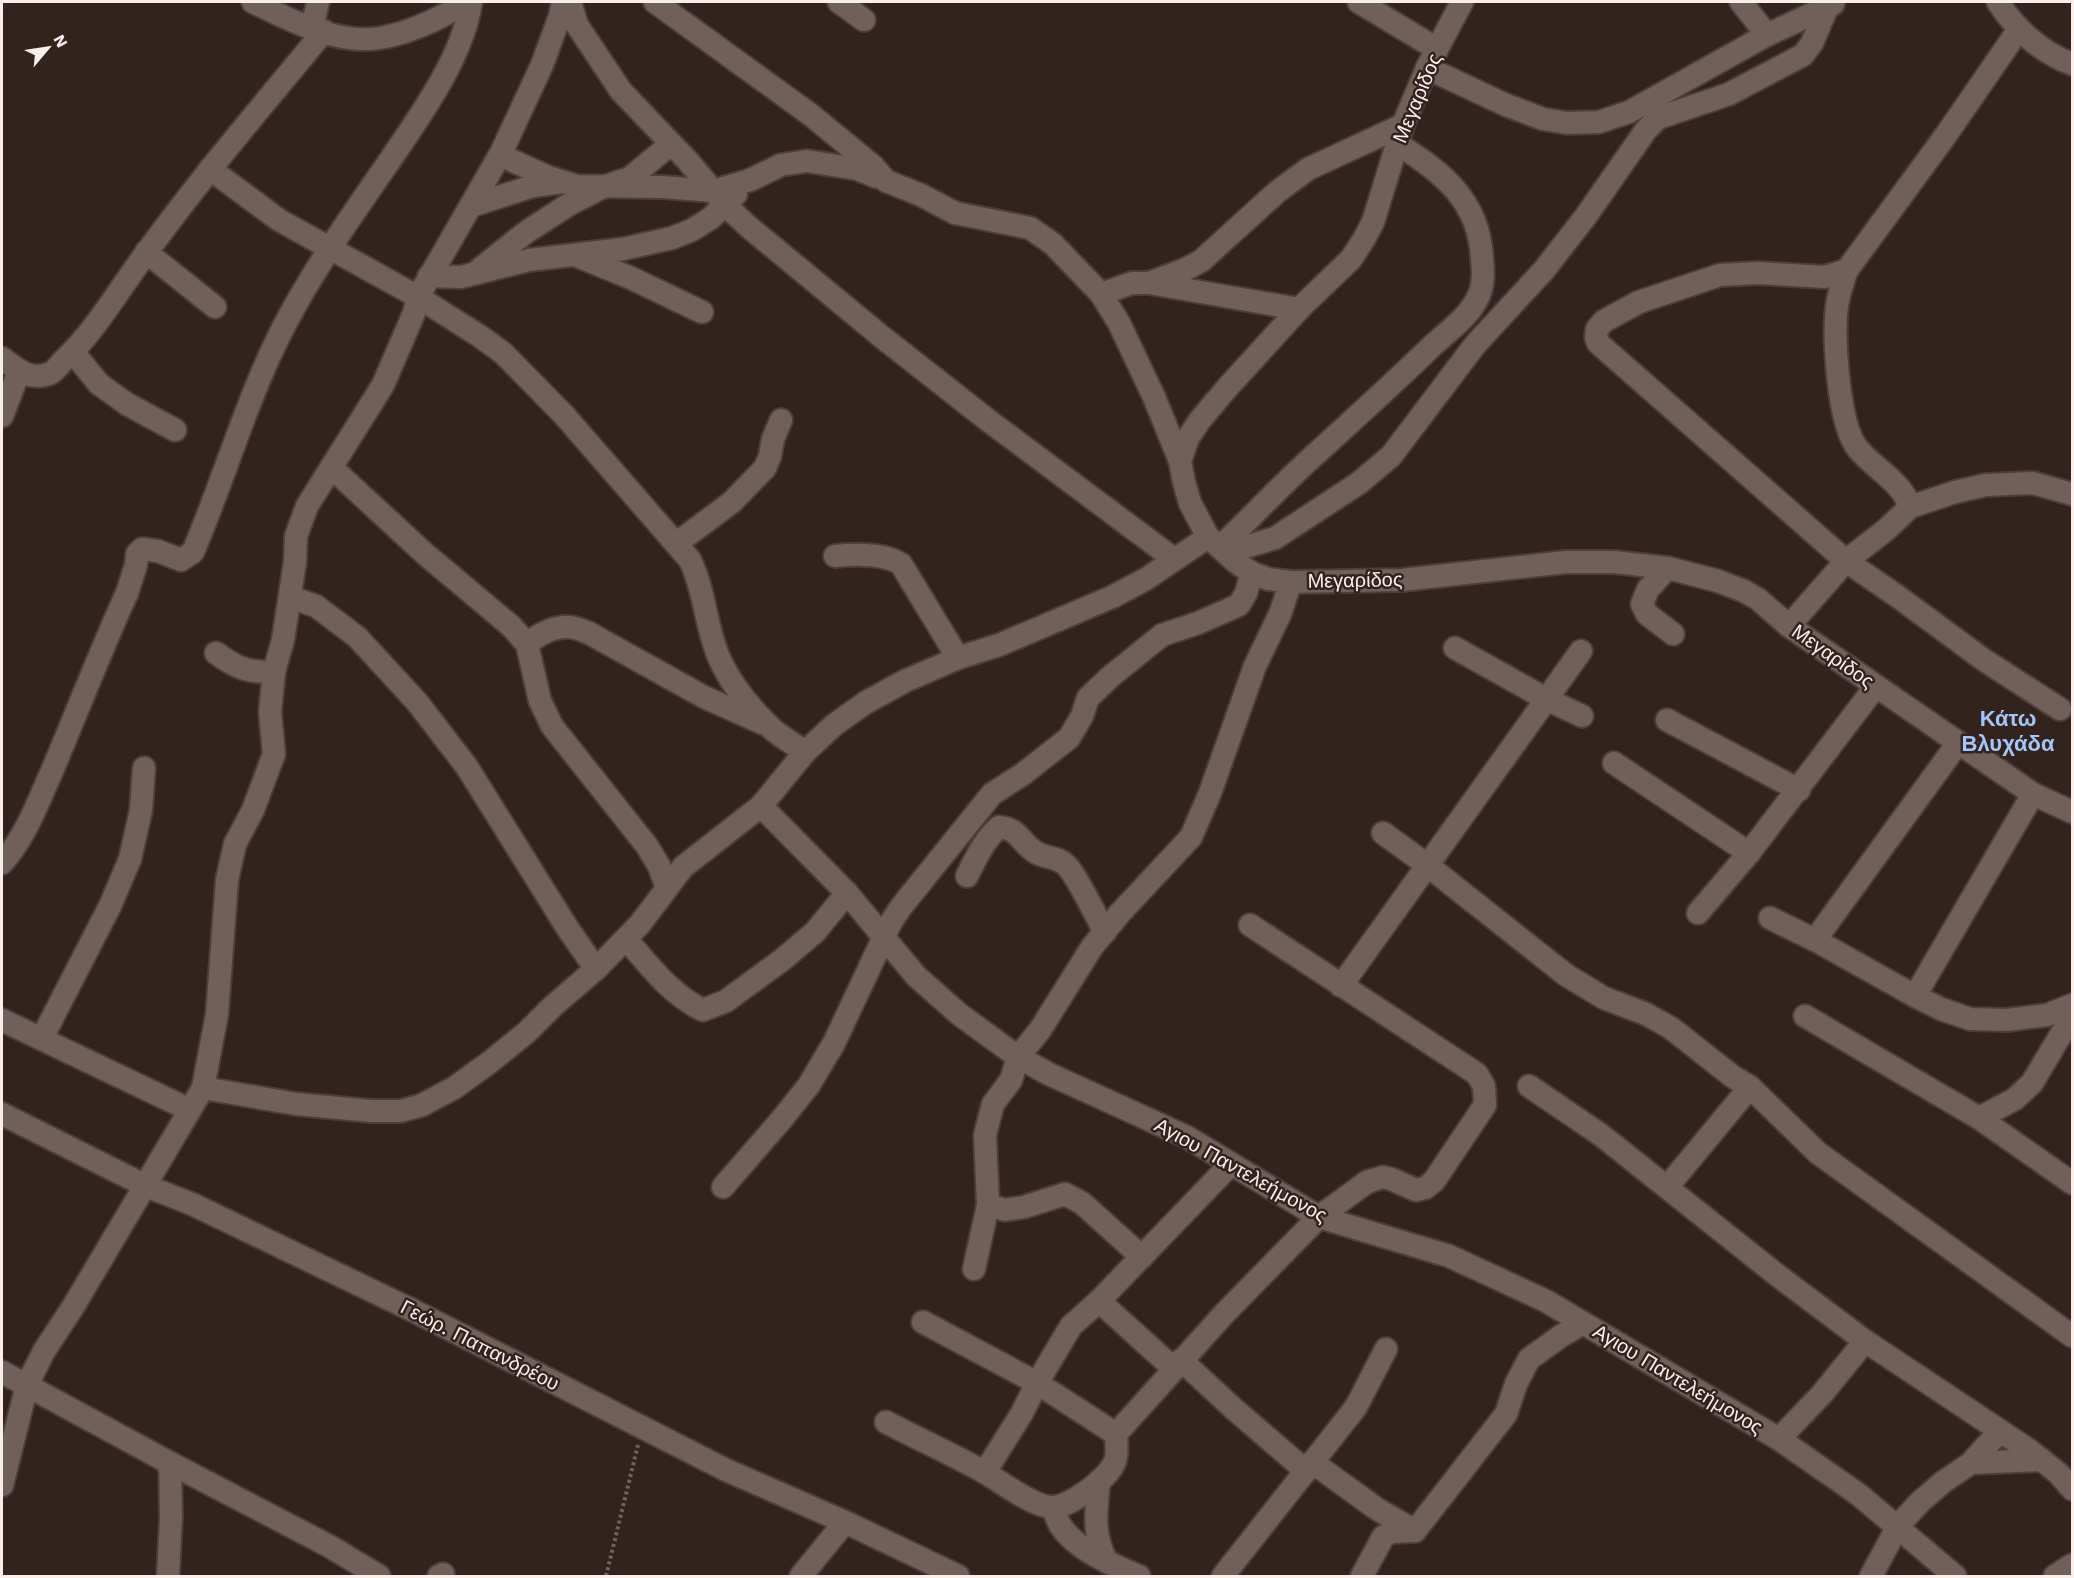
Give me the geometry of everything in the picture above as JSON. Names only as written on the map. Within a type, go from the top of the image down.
[{"type":"street","points":[[253,2],[318,30],[349,38],[379,38],[422,26],[470,2]]},
{"type":"street","points":[[2,358],[19,372],[35,375],[51,373],[73,352],[98,323],[146,252],[318,30],[318,2]]},
{"type":"street","points":[[2,863],[22,835],[40,797],[127,593],[136,565],[136,554],[142,549],[158,551],[181,560],[194,552],[241,424],[270,356],[296,304],[329,249],[433,95],[461,40],[468,22],[470,2]]},
{"type":"street","points":[[2,1485],[27,1385],[44,1351],[146,1186],[202,1088],[218,1014],[224,916],[231,862],[235,844],[253,810],[274,754],[270,712],[274,672],[283,640],[290,597],[296,536],[307,506],[383,385],[418,297],[500,155],[543,65],[563,2]]},
{"type":"street","points":[[570,2],[577,25],[621,92],[750,228],[989,421],[1174,560]]},
{"type":"street","points":[[655,2],[811,115],[873,166],[886,180]]},
{"type":"street","points":[[839,2],[864,20]]},
{"type":"street","points":[[1359,2],[1432,59],[1506,105],[1543,119],[1567,123],[1599,122],[1629,112],[1767,35],[1832,5]]},
{"type":"street","name":"Μεγαρίδος","points":[[1462,2],[1432,59],[1400,134],[1373,222],[1364,239],[1351,259],[1299,309],[1200,420],[1188,438],[1180,461],[1190,503],[1214,542],[1252,573],[1268,579],[1291,582],[1402,580],[1566,562],[1614,562],[1668,568],[1718,581],[1758,599],[1790,626],[2033,794],[2073,812]]},
{"type":"street","points":[[1741,2],[1767,35]]},
{"type":"street","points":[[1998,2],[2019,29],[2051,53],[2073,64]]},
{"type":"street","points":[[1214,542],[1249,546],[1275,538],[1359,483],[1391,456],[1475,345],[1544,270],[1586,216],[1646,130],[1658,118],[1729,94],[1803,55],[1832,5]]},
{"type":"street","points":[[1910,507],[1890,478],[1857,448],[1849,432],[1842,410],[1837,306],[1847,270],[1946,135],[2019,29]]},
{"type":"street","points":[[202,1088],[296,1104],[371,1111],[401,1111],[422,1105],[454,1088],[527,1032],[596,969],[640,924],[683,867],[761,807],[805,752],[834,725],[865,702],[958,658],[999,645],[1112,597],[1146,579],[1174,560],[1214,542],[1379,398],[1471,310],[1481,290],[1482,240],[1472,213],[1450,181],[1419,157],[1400,134],[1308,169],[1277,192],[1201,261],[1149,283]]},
{"type":"street","points":[[475,273],[525,233],[568,205],[603,187],[630,178],[671,144]]},
{"type":"street","points":[[500,155],[577,186],[662,187],[720,198]]},
{"type":"street","points":[[429,276],[461,277],[528,260],[623,249],[672,238],[692,230],[711,218],[720,198],[781,165],[807,161],[857,169],[921,195],[955,213],[1030,228],[1053,244],[1101,294],[1119,323],[1136,356],[1180,461]]},
{"type":"street","points":[[210,169],[279,220],[418,297],[503,352],[564,415],[690,560],[699,578],[714,645],[727,673],[772,728],[782,757],[785,775]]},
{"type":"street","points":[[471,206],[533,186],[563,182]]},
{"type":"street","points":[[146,252],[215,307]]},
{"type":"street","points":[[574,254],[702,312]]},
{"type":"street","points":[[1847,270],[1825,277],[1758,273],[1720,275],[1639,302],[1604,321],[1597,329],[1596,337],[1598,344],[1846,561],[1984,660],[2060,709]]},
{"type":"street","points":[[1101,294],[1132,283],[1149,283],[1299,309]]},
{"type":"street","points":[[73,352],[99,384],[127,404],[175,430]]},
{"type":"street","points":[[2,416],[19,372]]},
{"type":"street","points":[[677,543],[732,502],[765,468],[781,420]]},
{"type":"street","points":[[332,468],[424,553],[511,626],[527,644],[540,701],[552,726],[647,846],[659,866],[667,888]]},
{"type":"street","points":[[1790,626],[1846,561],[1887,529],[1910,507],[1955,492],[1986,485],[2033,483],[2073,494]]},
{"type":"street","points":[[835,556],[861,555],[894,560],[901,564],[958,658]]},
{"type":"street","points":[[1668,568],[1648,589],[1642,604],[1647,614],[1673,634]]},
{"type":"street","points":[[723,1187],[809,1085],[834,1043],[891,922],[992,794],[1023,774],[1069,738],[1082,716],[1088,698],[1162,635],[1198,623],[1239,605],[1246,593],[1252,573]]},
{"type":"street","points":[[974,1269],[988,1205],[985,1135],[993,1104],[1011,1080],[1018,1057],[1040,1030],[1092,947],[1191,837],[1210,793],[1255,666],[1280,614],[1291,582]]},
{"type":"street","points":[[290,597],[315,606],[357,637],[417,702],[467,767],[568,929],[596,969]]},
{"type":"street","points":[[527,644],[539,635],[556,629],[569,627],[589,633],[615,645],[704,697],[746,714],[772,728],[805,752]]},
{"type":"street","points":[[1455,648],[1548,700],[1582,716]]},
{"type":"street","points":[[1341,986],[1581,651]]},
{"type":"street","points":[[216,653],[235,667],[257,672],[274,672]]},
{"type":"street","points":[[1698,913],[1799,790],[1876,686]]},
{"type":"street","points":[[1667,720],[1799,790]]},
{"type":"street","points":[[1815,940],[1958,743]]},
{"type":"street","points":[[1614,763],[1749,853]]},
{"type":"street","points":[[42,1038],[110,906],[130,859],[141,810],[144,768]]},
{"type":"street","points":[[1915,996],[2033,794]]},
{"type":"street","name":"Αγιου Παντελεήμονος","points":[[761,807],[847,893],[916,976],[959,1014],[1018,1057],[1049,1074],[1187,1137],[1319,1216],[1449,1256],[1546,1301],[1779,1438],[1858,1494],[1955,1576]]},
{"type":"street","points":[[967,876],[980,850],[993,832],[999,826],[1009,827],[1036,852],[1053,857],[1066,865],[1105,932]]},
{"type":"street","points":[[1383,833],[1566,975],[1604,998],[1646,1014],[1671,1028],[1732,1076],[1750,1087],[1785,1123],[1827,1160],[2073,1336]]},
{"type":"street","points":[[626,939],[665,982],[688,1003],[703,1010],[726,1001],[782,960],[815,932],[847,893]]},
{"type":"street","points":[[1770,918],[1815,940],[1915,996],[1941,1009],[1970,1019],[2007,1020],[2047,1015],[2073,1005]]},
{"type":"street","points":[[886,1422],[985,1473],[1029,1500],[1053,1508],[1071,1501],[1112,1469],[1117,1458],[1116,1434],[1177,1364],[1319,1216],[1367,1182],[1383,1177],[1416,1190],[1425,1188],[1434,1180],[1485,1105],[1484,1086],[1477,1074],[1250,925]]},
{"type":"street","points":[[1805,1016],[1979,1118],[2073,1183]]},
{"type":"street","points":[[1979,1118],[2015,1099],[2032,1083],[2073,1016]]},
{"type":"street","points":[[2,1020],[190,1110]]},
{"type":"street","points":[[1529,1086],[1601,1135],[1864,1341],[2042,1460],[2073,1489]]},
{"type":"street","points":[[1668,1186],[1750,1087]]},
{"type":"street","name":"Γεώρ. Παπανδρέου","points":[[2,1114],[146,1186],[192,1203],[414,1311],[726,1470],[845,1522],[958,1576]]},
{"type":"street","points":[[985,1473],[1071,1326],[1099,1301],[1231,1164]]},
{"type":"street","points":[[988,1205],[1005,1210],[1024,1207],[1065,1194],[1082,1203],[1142,1257]]},
{"type":"street","points":[[1099,1301],[1310,1467],[1415,1531]]},
{"type":"street","points":[[923,1322],[1037,1383],[1116,1434]]},
{"type":"street","points":[[1362,1576],[1383,1537],[1391,1532],[1415,1531],[1506,1414],[1516,1384],[1529,1359],[1583,1323]]},
{"type":"street","points":[[1779,1438],[1822,1394],[1864,1341]]},
{"type":"street","points":[[1223,1576],[1356,1407],[1386,1349]]},
{"type":"street","points":[[2,1372],[329,1546],[379,1576]]},
{"type":"street","points":[[1871,1576],[1898,1526],[1943,1482],[1971,1463],[2000,1431]]},
{"type":"street","points":[[1971,1463],[2042,1460]]},
{"type":"street","points":[[168,1576],[171,1517],[170,1463]]},
{"type":"street","points":[[1099,1481],[1096,1533],[1100,1549],[1107,1562]]},
{"type":"street","points":[[1053,1508],[1059,1524],[1071,1539],[1107,1562],[1139,1576]]},
{"type":"street","points":[[801,1576],[845,1522]]},
{"type":"street","points":[[2055,1576],[2073,1565]]},
{"type":"path","points":[[606,1576],[642,1427]]},
{"type":"district","name":"Κάτω Βλυχάδα","points":[[2008,730]]}]
